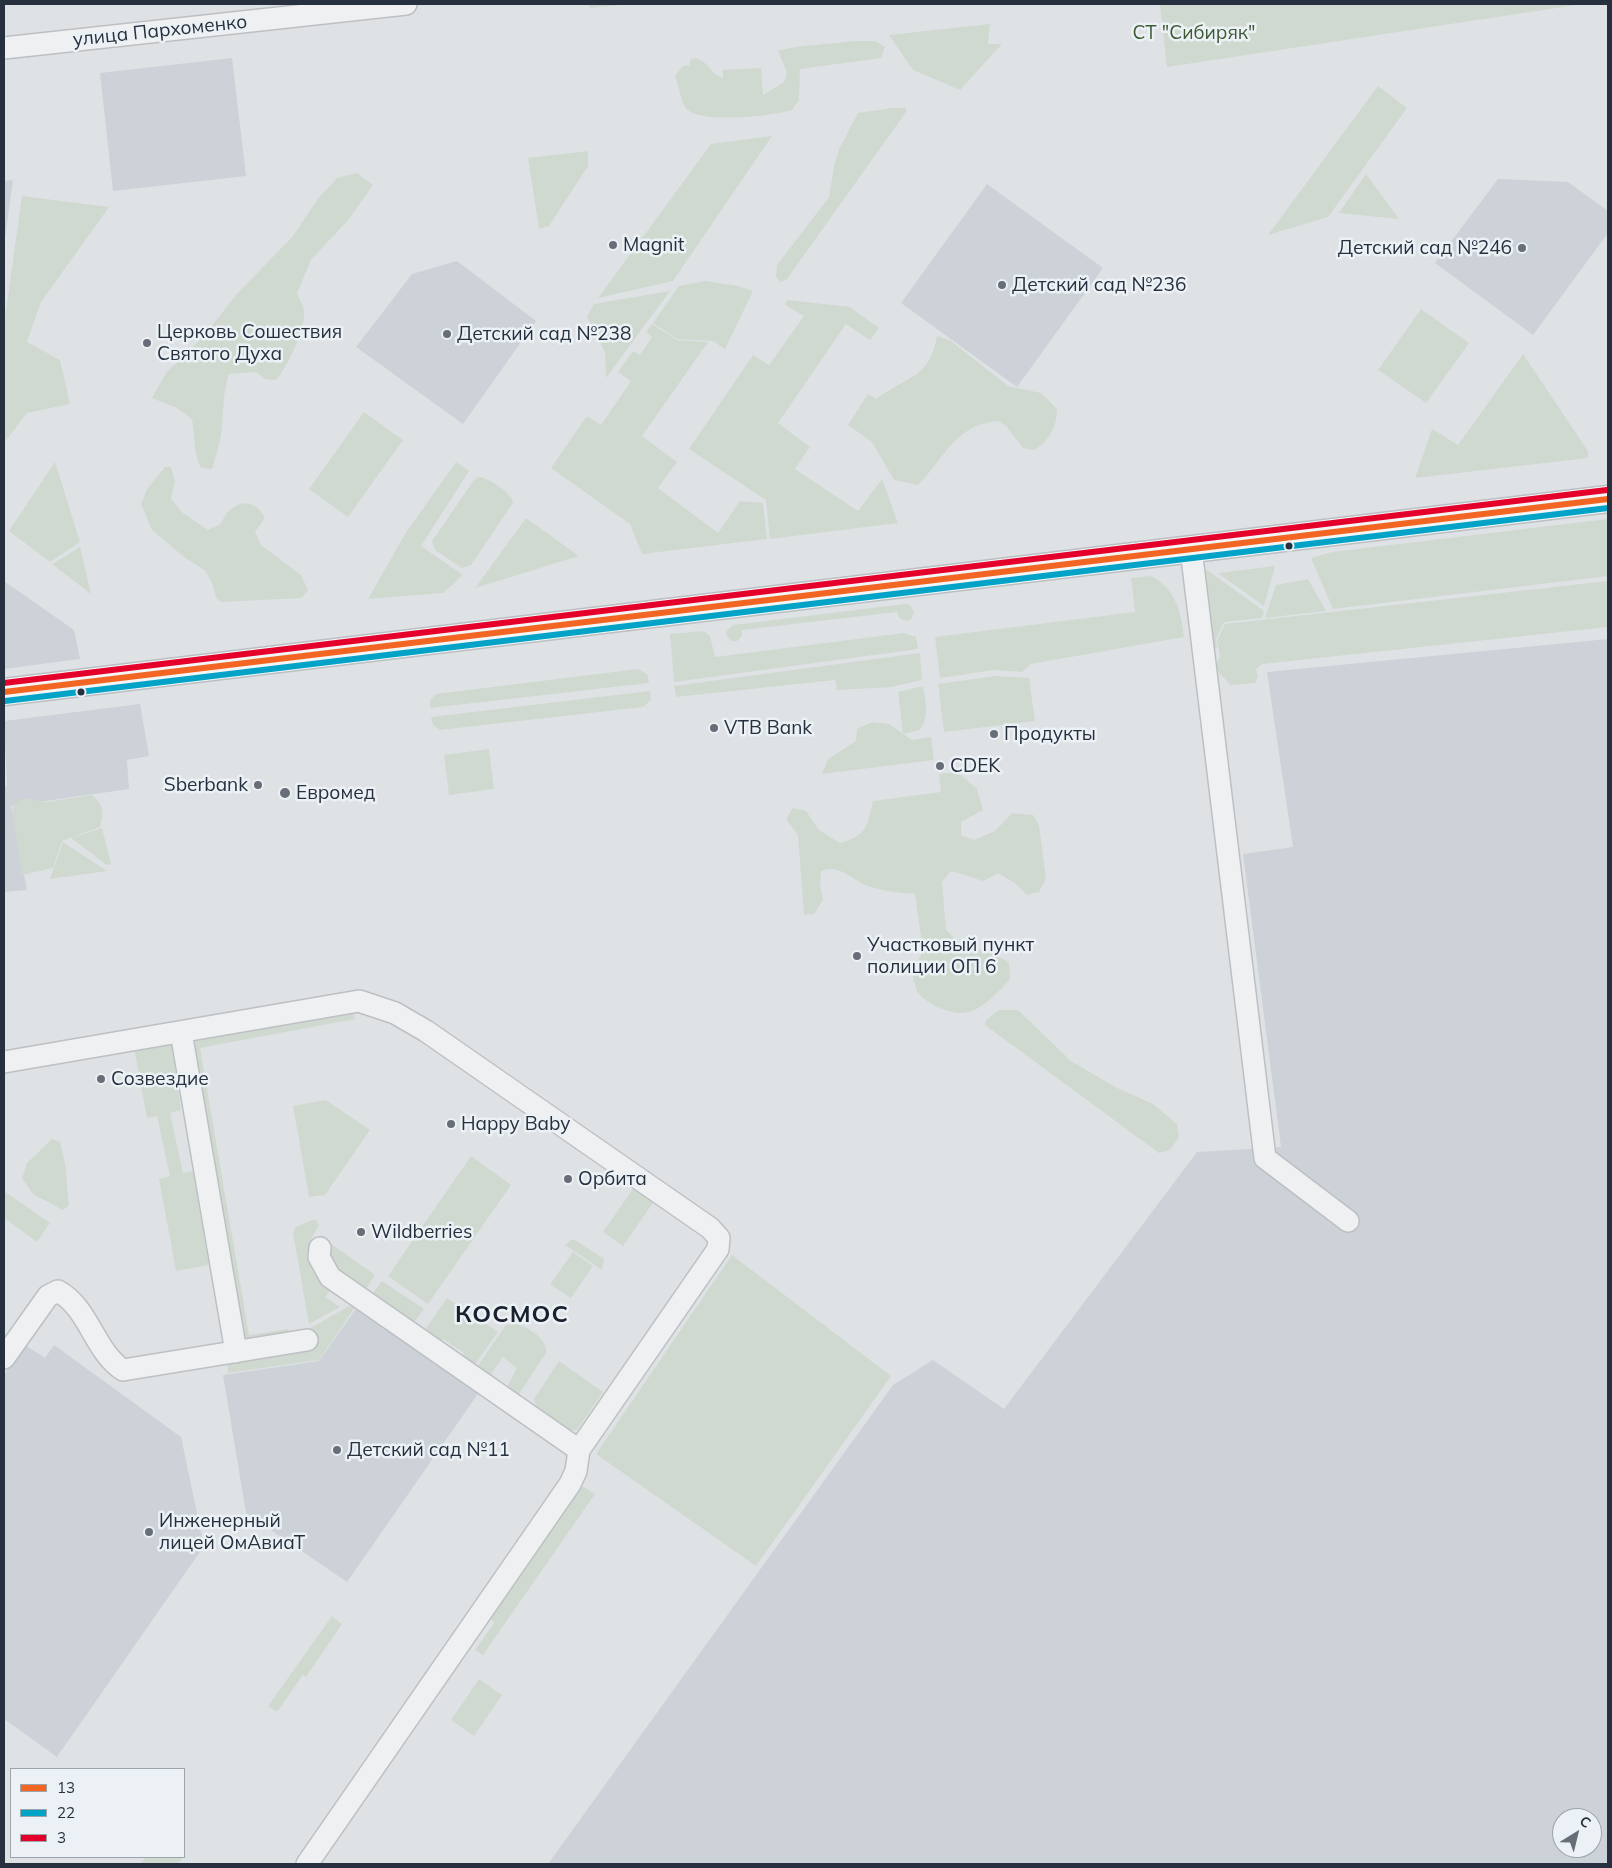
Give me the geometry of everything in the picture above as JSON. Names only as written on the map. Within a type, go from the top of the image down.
[{"type":"main road","points":[[4,692],[1608,499]]},
{"type":"street","name":"улица Пархоменко","points":[[4,48],[406,4]]},
{"type":"street","points":[[1191,549],[1265,1158],[1348,1221]]},
{"type":"street","points":[[4,1062],[359,1001],[395,1013],[426,1031],[710,1228],[719,1238],[718,1249],[579,1450],[576,1471],[570,1484],[307,1864]]},
{"type":"street","points":[[181,1032],[236,1352]]},
{"type":"street","points":[[320,1248],[319,1256],[330,1277],[579,1450]]},
{"type":"street","points":[[4,1358],[48,1296],[58,1292],[73,1302],[110,1358],[123,1370],[128,1371],[307,1340]]},
{"type":"shaded area","points":[[232,58],[246,176],[113,191],[100,73]]},
{"type":"shaded area","name":"Детский сад №246","points":[[1498,179],[1568,182],[1608,211],[1608,233],[1533,335],[1435,263]]},
{"type":"shaded area","points":[[13,180],[4,246],[4,181]]},
{"type":"shaded area","name":"Детский сад №236","points":[[987,184],[1103,268],[1017,387],[901,303]]},
{"type":"shaded area","name":"Детский сад №238","points":[[457,261],[536,321],[463,424],[356,347],[412,274]]},
{"type":"shaded area","points":[[4,581],[74,630],[80,659],[4,669]]},
{"type":"shaded area","points":[[1608,639],[1608,1864],[548,1864],[893,1385],[933,1360],[1004,1409],[1197,1152],[1281,1147],[1243,854],[1293,847],[1267,672]]},
{"type":"shaded area","points":[[140,704],[149,756],[127,760],[129,789],[11,806],[27,890],[4,892],[4,786],[7,786],[4,721]]},
{"type":"shaded area","name":"Детский сад №11","points":[[360,1303],[482,1388],[347,1582],[246,1513],[223,1375],[319,1361]]},
{"type":"shaded area","points":[[25,1345],[45,1358],[54,1345],[181,1437],[204,1546],[57,1757],[4,1719],[4,1375]]},
{"type":"green space","points":[[587,4],[631,4],[590,8]]},
{"type":"green space","name":"СТ \"Сибиряк\"","points":[[1160,4],[1583,4],[1167,67]]},
{"type":"green space","points":[[990,24],[988,44],[1002,44],[960,90],[913,70],[889,35]]},
{"type":"green space","points":[[853,41],[875,41],[885,47],[881,58],[800,69],[799,100],[792,110],[783,112],[724,118],[698,115],[689,111],[684,105],[675,76],[683,66],[690,65],[690,60],[695,58],[704,62],[718,76],[723,78],[723,70],[761,68],[763,95],[784,82],[787,72],[778,51],[796,47]]},
{"type":"green space","points":[[1378,86],[1407,108],[1328,217],[1268,235]]},
{"type":"green space","points":[[906,108],[906,112],[787,279],[781,282],[776,277],[777,265],[829,197],[839,149],[858,113]]},
{"type":"green space","points":[[772,136],[673,281],[598,298],[711,144]]},
{"type":"green space","points":[[588,151],[588,166],[549,226],[539,229],[528,158]]},
{"type":"green space","points":[[357,173],[373,185],[349,219],[311,260],[297,293],[304,309],[304,318],[299,337],[290,357],[276,380],[265,379],[256,372],[229,374],[224,397],[221,435],[212,469],[201,468],[195,451],[192,419],[177,408],[152,398],[166,373],[203,337],[236,295],[293,236],[317,200],[337,178]]},
{"type":"green space","points":[[1366,174],[1399,219],[1339,213]]},
{"type":"green space","points":[[22,196],[109,207],[41,302],[27,342],[60,360],[70,404],[27,413],[4,443],[4,325]]},
{"type":"green space","points":[[706,281],[738,286],[753,291],[725,349],[713,341],[677,339],[653,323],[679,286]]},
{"type":"green space","points":[[670,291],[606,378],[605,352],[587,317],[594,304]]},
{"type":"green space","points":[[787,300],[850,307],[879,328],[870,340],[846,324],[778,423],[810,447],[795,469],[858,511],[882,479],[898,523],[770,539],[766,500],[689,449],[753,355],[769,365],[804,316],[785,305]]},
{"type":"green space","points":[[1421,309],[1469,343],[1426,403],[1378,370]]},
{"type":"green space","points":[[652,324],[677,340],[708,342],[642,436],[677,462],[658,488],[718,533],[740,501],[763,503],[767,539],[642,554],[630,524],[551,468],[587,416],[601,425],[631,381],[618,372],[633,351],[640,355],[652,337],[646,332]]},
{"type":"green space","points":[[937,336],[951,341],[1008,386],[1041,393],[1057,409],[1054,427],[1045,441],[1035,450],[1023,448],[1006,426],[998,421],[983,424],[960,436],[918,485],[894,480],[872,442],[848,425],[868,394],[876,399],[922,369],[933,350]]},
{"type":"green space","points":[[1523,354],[1588,451],[1588,458],[1415,478],[1432,429],[1458,445]]},
{"type":"green space","points":[[364,412],[403,440],[348,517],[309,489]]},
{"type":"green space","points":[[55,462],[80,542],[50,562],[9,531]]},
{"type":"green space","points":[[456,462],[469,471],[421,546],[463,575],[443,593],[368,599],[405,534]]},
{"type":"green space","points":[[165,467],[171,467],[175,481],[171,499],[183,513],[208,530],[219,525],[227,513],[238,505],[248,503],[258,508],[265,518],[255,532],[261,545],[301,575],[308,590],[302,598],[221,602],[216,598],[213,585],[205,570],[185,558],[152,530],[141,504],[147,489]]},
{"type":"green space","points":[[479,477],[499,487],[509,495],[513,503],[471,565],[462,568],[435,550],[432,541],[474,480]]},
{"type":"green space","points":[[526,518],[579,556],[475,588]]},
{"type":"green space","points":[[1608,519],[1608,576],[1333,609],[1311,558],[1332,552]]},
{"type":"green space","points":[[80,547],[91,594],[52,564]]},
{"type":"green space","points":[[1275,566],[1264,606],[1218,573]]},
{"type":"green space","points":[[1207,570],[1264,611],[1262,618],[1224,622],[1216,639],[1217,648],[1205,650],[1196,572]]},
{"type":"green space","points":[[1151,576],[1172,594],[1179,610],[1184,637],[1031,664],[1022,672],[994,670],[940,678],[935,637],[1135,612],[1131,578]]},
{"type":"green space","points":[[1308,579],[1326,611],[1265,618],[1276,585]]},
{"type":"green space","points":[[1608,581],[1608,627],[1262,664],[1256,669],[1258,676],[1255,683],[1231,685],[1218,672],[1216,664],[1220,657],[1217,641],[1225,624]]},
{"type":"green space","points":[[904,604],[910,605],[914,612],[912,618],[908,621],[900,619],[897,612],[742,630],[742,636],[737,641],[731,641],[726,635],[727,630],[733,625]]},
{"type":"green space","points":[[704,631],[710,636],[715,657],[904,633],[916,637],[918,649],[674,682],[670,634]]},
{"type":"green space","points":[[920,653],[922,680],[891,687],[837,690],[835,680],[676,697],[674,686]]},
{"type":"green space","points":[[638,669],[647,674],[649,683],[430,708],[430,700],[436,694]]},
{"type":"green space","points":[[996,676],[1029,678],[1035,721],[944,732],[938,684]]},
{"type":"green space","points":[[923,686],[926,714],[923,725],[920,730],[903,734],[898,692]]},
{"type":"green space","points":[[650,691],[651,700],[643,707],[440,730],[433,725],[431,717]]},
{"type":"green space","points":[[872,722],[889,724],[912,740],[931,737],[934,760],[822,774],[828,759],[856,741],[857,729]]},
{"type":"green space","points":[[489,749],[494,789],[449,795],[444,755]]},
{"type":"green space","points":[[957,772],[977,789],[983,810],[961,822],[961,835],[974,840],[995,831],[1012,813],[1033,815],[1039,825],[1046,879],[1039,892],[1027,895],[1015,883],[998,873],[983,881],[951,871],[942,882],[946,930],[961,944],[989,952],[1009,962],[1010,979],[980,1007],[962,1013],[956,1013],[935,1006],[916,990],[912,973],[923,951],[915,894],[874,888],[845,873],[828,869],[821,871],[820,885],[823,900],[814,914],[804,915],[798,835],[786,819],[793,808],[806,811],[819,830],[840,843],[861,833],[867,824],[873,801],[941,792],[939,774]]},
{"type":"green space","points":[[92,795],[99,802],[102,810],[100,827],[62,841],[53,868],[22,875],[12,811],[14,804],[24,798],[47,802]]},
{"type":"green space","points":[[102,828],[111,864],[107,865],[71,838]]},
{"type":"green space","points":[[63,842],[107,871],[50,879]]},
{"type":"green space","points":[[351,1005],[355,1019],[200,1048],[249,1335],[288,1329],[290,1336],[238,1346],[182,1033]]},
{"type":"green space","points":[[999,1010],[1018,1010],[1071,1061],[1115,1087],[1153,1104],[1177,1124],[1179,1137],[1170,1150],[1159,1153],[985,1025],[986,1020]]},
{"type":"green space","points":[[171,1041],[181,1110],[170,1113],[183,1173],[193,1171],[209,1265],[176,1271],[159,1179],[170,1176],[157,1116],[147,1118],[134,1048]]},
{"type":"green space","points":[[326,1100],[370,1130],[325,1195],[309,1197],[293,1106]]},
{"type":"green space","points":[[52,1139],[60,1142],[65,1163],[69,1205],[63,1210],[33,1194],[22,1178],[27,1163]]},
{"type":"green space","points":[[471,1156],[511,1185],[428,1304],[388,1276]]},
{"type":"green space","points":[[635,1186],[655,1200],[623,1246],[603,1232]]},
{"type":"green space","points":[[4,1191],[50,1223],[37,1242],[4,1218]]},
{"type":"green space","points":[[316,1220],[319,1225],[310,1243],[308,1252],[311,1267],[332,1288],[325,1297],[340,1307],[309,1324],[293,1233],[296,1227]]},
{"type":"green space","points":[[571,1240],[575,1240],[604,1259],[602,1270],[565,1245]]},
{"type":"green space","points":[[330,1243],[375,1275],[364,1292],[331,1267]]},
{"type":"green space","points":[[573,1252],[593,1266],[571,1298],[550,1284]]},
{"type":"green space","points":[[732,1255],[891,1376],[756,1566],[596,1454]]},
{"type":"green space","points":[[382,1281],[424,1309],[413,1324],[371,1296]]},
{"type":"green space","points":[[447,1298],[498,1332],[473,1367],[460,1358],[464,1353],[443,1339],[439,1344],[423,1333]]},
{"type":"green space","points":[[356,1302],[358,1303],[319,1360],[228,1373],[227,1363],[311,1348],[309,1329]]},
{"type":"green space","points":[[514,1323],[536,1334],[546,1348],[546,1353],[519,1394],[515,1396],[506,1389],[517,1368],[503,1357],[489,1377],[475,1370],[506,1325]]},
{"type":"green space","points":[[559,1361],[603,1392],[577,1430],[564,1429],[550,1421],[540,1411],[534,1399]]},
{"type":"green space","points":[[584,1487],[595,1494],[483,1655],[475,1650],[494,1623],[489,1616],[578,1488]]},
{"type":"green space","points":[[332,1616],[342,1624],[306,1677],[303,1675],[277,1712],[268,1706]]},
{"type":"green space","points":[[479,1679],[502,1695],[474,1736],[451,1720]]},
{"type":"green space","points":[[145,1858],[182,1858],[178,1864],[140,1864]]},
{"type":"transit line","name":"3","points":[[4,683],[1607,490]]},
{"type":"transit line","name":"13","points":[[4,692],[1608,499]]},
{"type":"transit line","name":"22","points":[[5,701],[1608,508]]},
{"type":"place","name":"Magnit","points":[[613,245]]},
{"type":"place","name":"Детский сад №246","points":[[1522,248]]},
{"type":"place","name":"Детский сад №236","points":[[1002,285]]},
{"type":"place","name":"Детский сад №238","points":[[447,334]]},
{"type":"place","name":"Церковь Сошествия Святого Духа","points":[[147,343]]},
{"type":"place","name":"VTB Bank","points":[[714,728]]},
{"type":"place","name":"Продукты","points":[[994,734]]},
{"type":"place","name":"CDEK","points":[[940,766]]},
{"type":"place","name":"Sberbank","points":[[258,785]]},
{"type":"place","name":"Евромед","points":[[285,793]]},
{"type":"place","name":"Участковый пункт полиции ОП 6","points":[[857,956]]},
{"type":"place","name":"Созвездие","points":[[101,1079]]},
{"type":"place","name":"Happy Baby","points":[[451,1124]]},
{"type":"place","name":"Орбита","points":[[568,1179]]},
{"type":"place","name":"Wildberries","points":[[361,1232]]},
{"type":"place","name":"Детский сад №11","points":[[337,1450]]},
{"type":"place","name":"Инженерный лицей ОмАвиаТ","points":[[149,1532]]},
{"type":"district","name":"КОСМОС","points":[[512,1315]]}]
